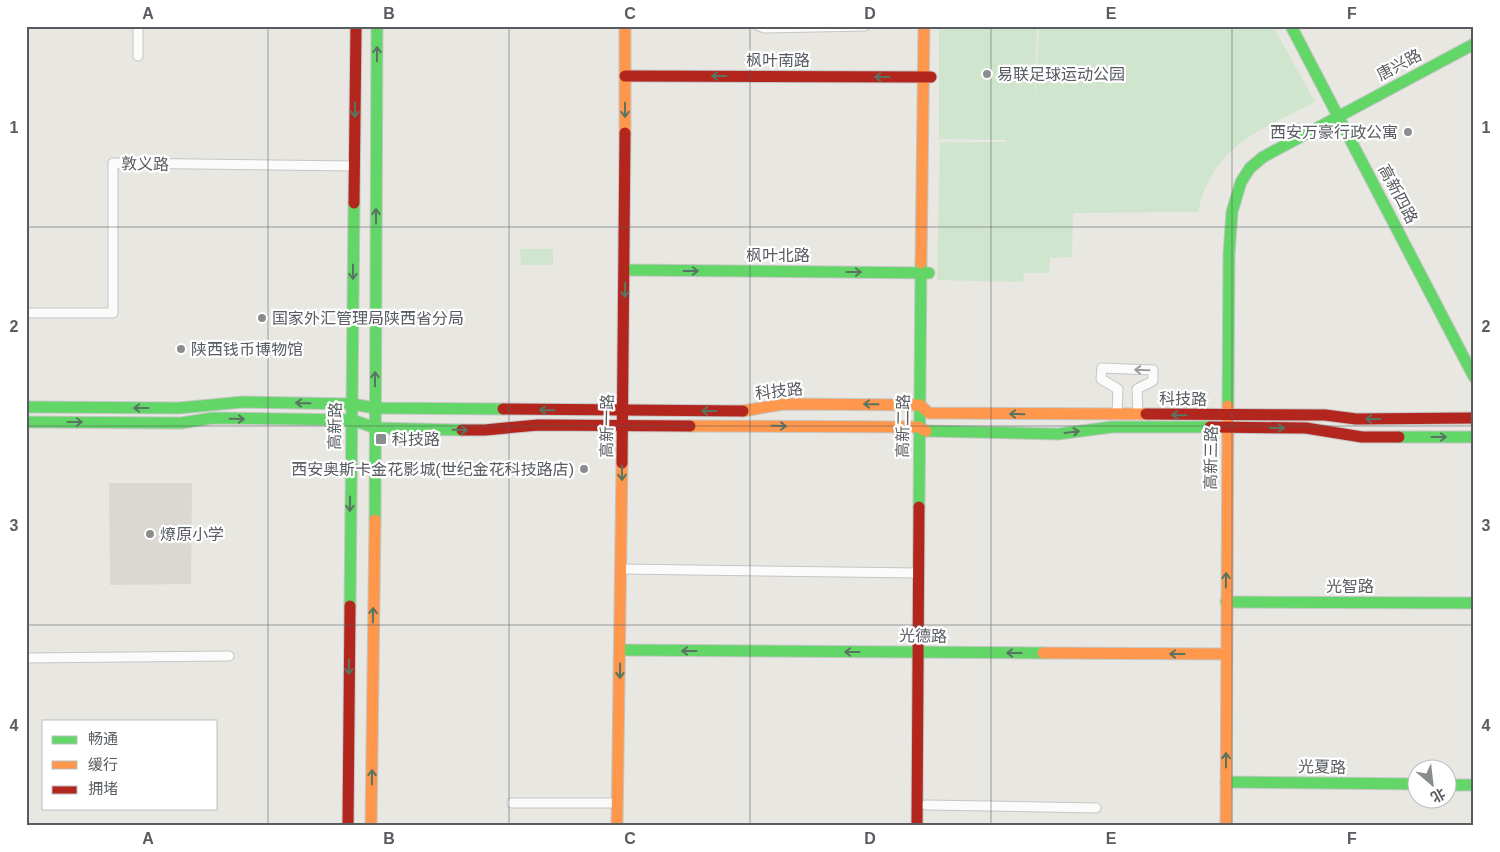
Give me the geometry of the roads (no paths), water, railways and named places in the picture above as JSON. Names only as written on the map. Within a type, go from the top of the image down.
[{"type":"street","points":[[138,26],[138,56]]},
{"type":"street","name":"高新路","points":[[348,826],[356,26]]},
{"type":"street","points":[[371,826],[376,428],[377,26]]},
{"type":"street","name":"高新一路","points":[[617,826],[625,270],[625,26]]},
{"type":"street","points":[[759,26],[765,28],[866,26]]},
{"type":"street","name":"高新二路","points":[[917,826],[926,273],[927,77],[924,26]]},
{"type":"street","name":"高新二路","points":[[927,77],[931,26]]},
{"type":"street","name":"高新四路","points":[[1291,26],[1474,377]]},
{"type":"street","name":"唐兴路","points":[[1339,116],[1474,44]]},
{"type":"street","name":"枫叶南路","points":[[625,76],[927,77]]},
{"type":"street","name":"高新三路","points":[[1226,826],[1225,654],[1229,254],[1234,205],[1239,185],[1246,171],[1263,157],[1339,116]]},
{"type":"street","name":"敦义路","points":[[26,313],[113,313],[113,163],[354,166]]},
{"type":"street","name":"枫叶北路","points":[[625,270],[926,273]]},
{"type":"street","points":[[1117,415],[1118,389],[1102,380],[1102,368],[1153,370],[1153,381],[1137,389],[1138,415]]},
{"type":"street","name":"科技路","points":[[26,407],[179,408],[224,402],[352,404],[375,408],[744,412],[784,404],[1138,415],[1306,428],[1362,437],[1474,437]]},
{"type":"street","name":"科技路","points":[[26,422],[181,423],[214,418],[352,420],[376,428],[485,430],[538,425],[623,425],[1058,434],[1112,427],[1324,415],[1356,419],[1474,418]]},
{"type":"street","name":"高新二路","points":[[924,430],[918,573],[926,826]]},
{"type":"street","points":[[622,569],[918,573]]},
{"type":"street","name":"光智路","points":[[1226,602],[1474,603]]},
{"type":"street","name":"光德路","points":[[620,650],[1225,654]]},
{"type":"street","points":[[26,658],[229,656]]},
{"type":"street","name":"光夏路","points":[[1226,782],[1408,784]]},
{"type":"street","points":[[1458,785],[1474,785]]},
{"type":"street","points":[[512,803],[617,803]]},
{"type":"street","points":[[926,805],[1096,808]]},
{"type":"place","name":"易联足球运动公园","points":[[987,74]]},
{"type":"place","name":"西安万豪行政公寓","points":[[1408,132]]},
{"type":"place","name":"国家外汇管理局陕西省分局","points":[[262,318]]},
{"type":"place","name":"陕西钱币博物馆","points":[[181,349]]},
{"type":"place","name":"科技路","points":[[381,439]]},
{"type":"place","name":"西安奥斯卡金花影城(世纪金花科技路店)","points":[[584,469]]},
{"type":"place","name":"燎原小学","points":[[150,534]]}]
